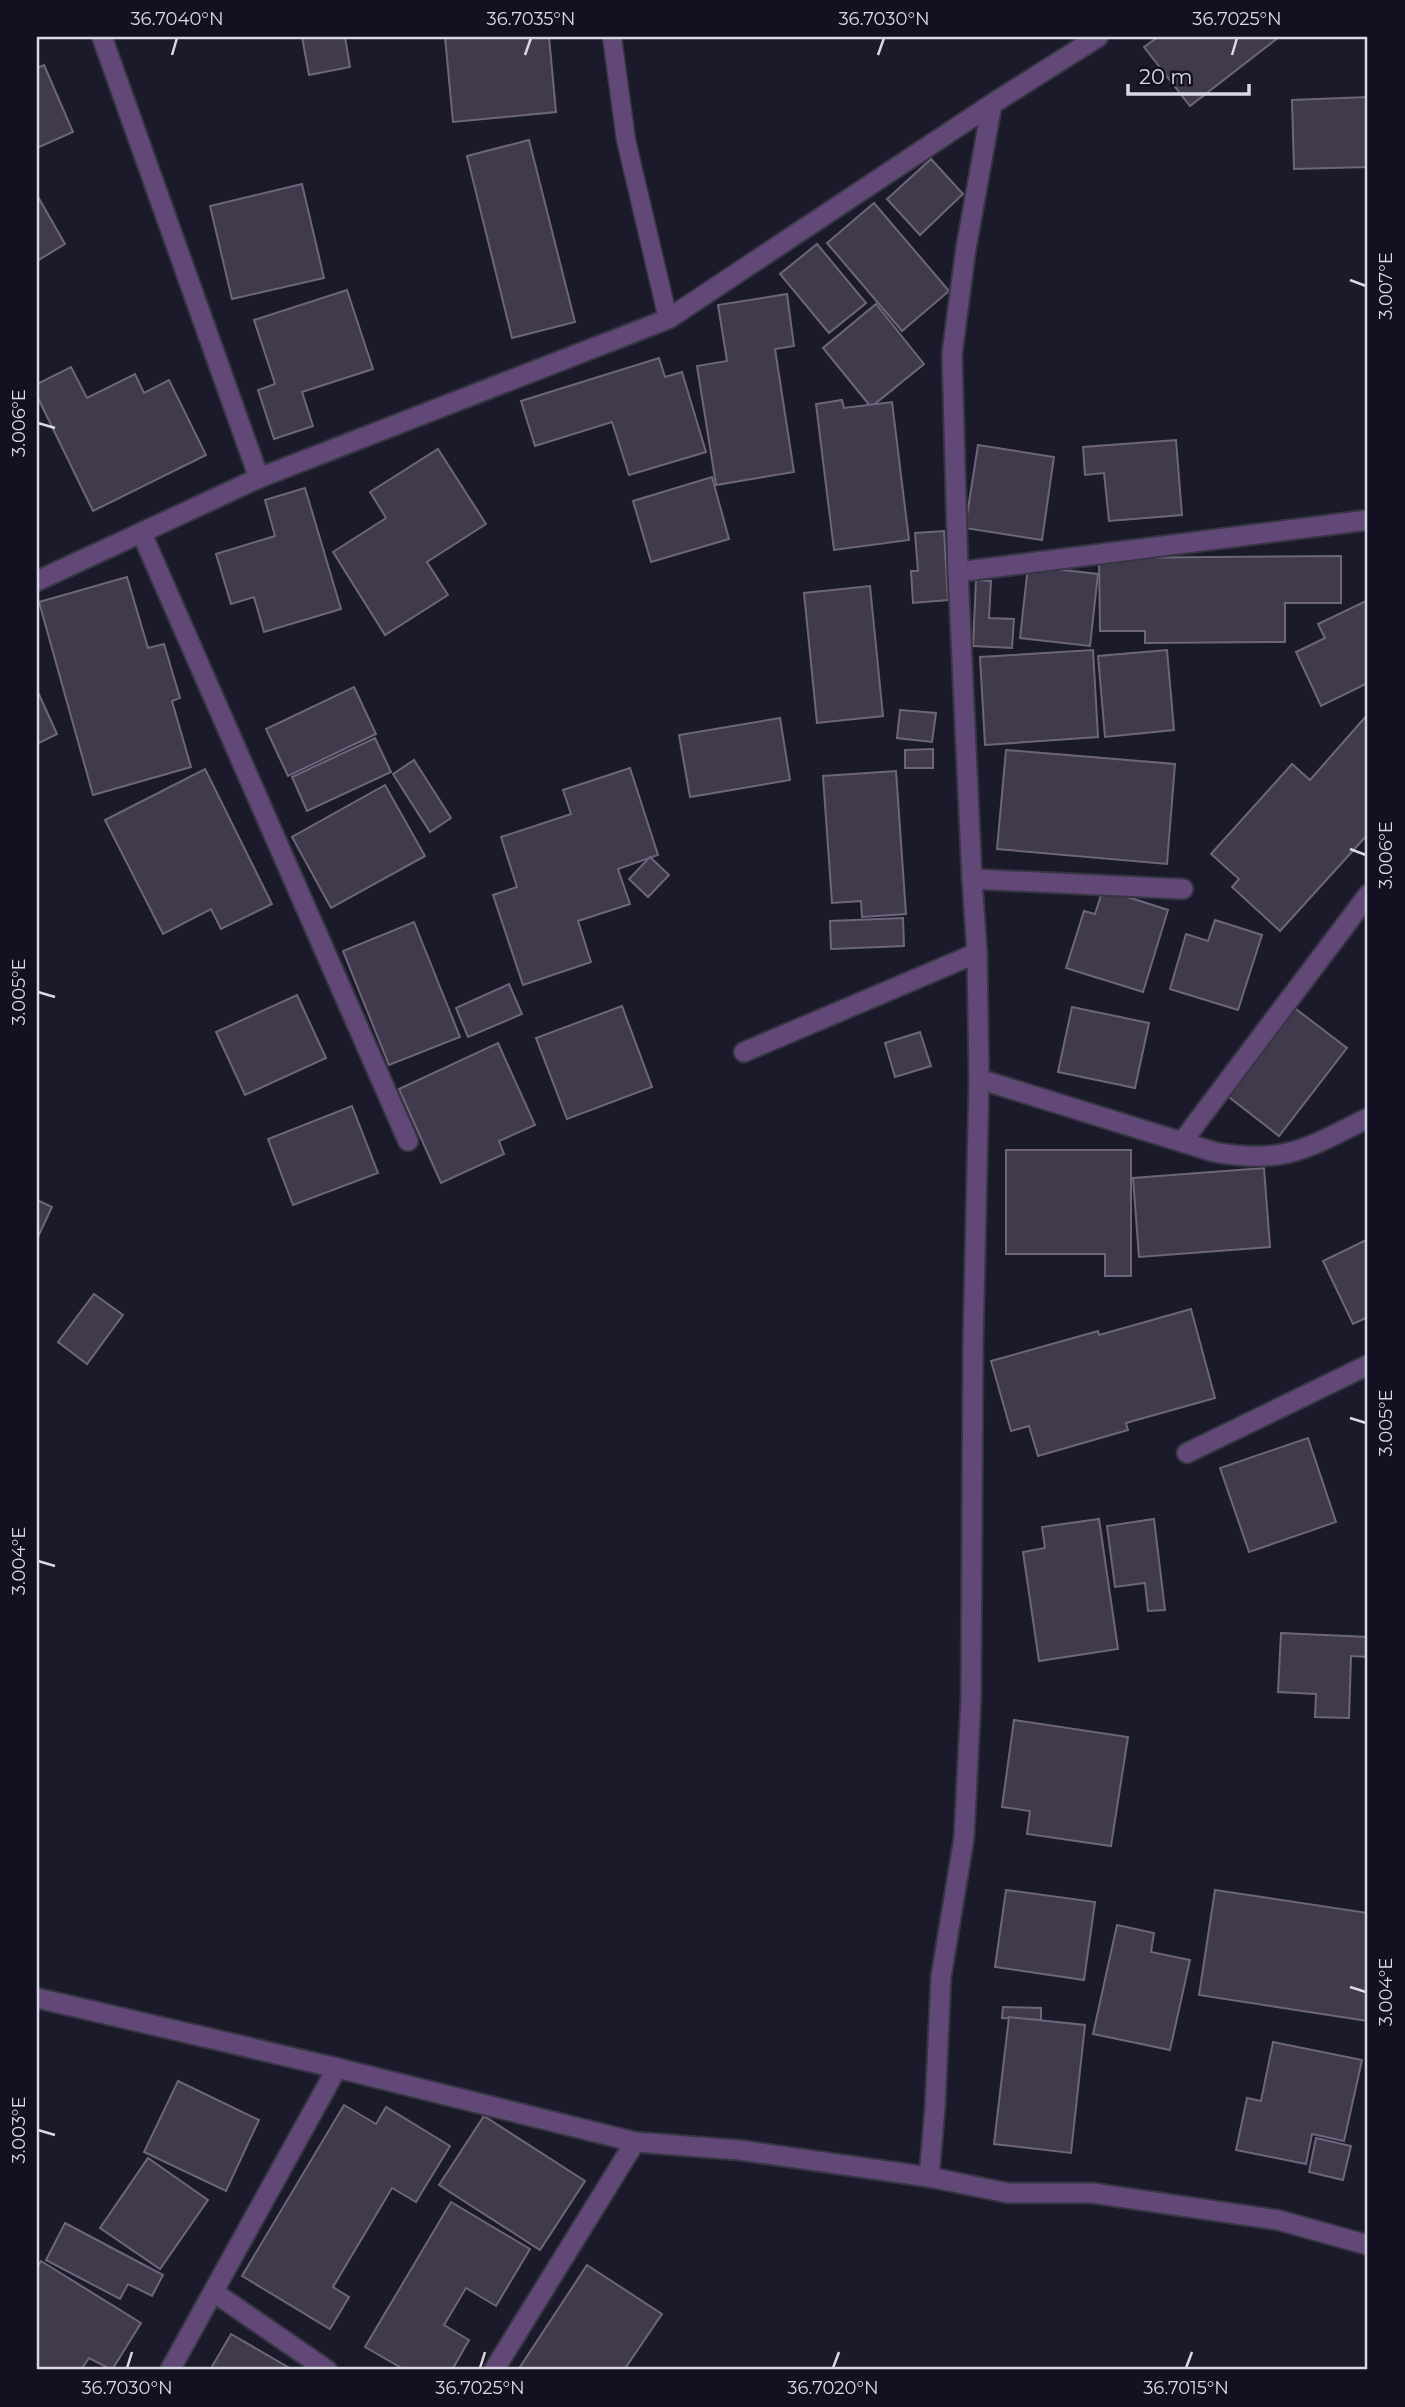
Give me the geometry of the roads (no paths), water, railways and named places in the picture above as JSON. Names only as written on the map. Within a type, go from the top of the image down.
[{"type":"street","points":[[102,37],[259,478]]},
{"type":"street","points":[[37,581],[259,478],[668,318],[1098,37]]},
{"type":"street","points":[[929,2177],[941,1977],[964,1838],[970,1713],[973,1345],[979,1079],[977,953],[958,572],[952,354],[966,248],[992,104]]},
{"type":"street","points":[[958,572],[1368,520]]},
{"type":"street","points":[[142,534],[408,1141]]},
{"type":"street","points":[[972,879],[1183,889]]},
{"type":"street","points":[[1182,1142],[1368,895]]},
{"type":"street","points":[[744,1052],[977,953]]},
{"type":"street","points":[[979,1079],[1214,1152],[1244,1158],[1274,1157],[1304,1150],[1368,1118]]},
{"type":"street","points":[[1187,1453],[1368,1365]]},
{"type":"street","points":[[37,1998],[337,2068],[635,2142],[739,2150],[929,2177],[1008,2193],[1091,2193],[1278,2220],[1368,2245]]},
{"type":"street","points":[[170,2370],[215,2293],[337,2068]]},
{"type":"street","points":[[494,2370],[635,2142]]},
{"type":"street","points":[[215,2293],[327,2370]]},
{"type":"lane","points":[[612,37],[626,140],[668,318]]}]
